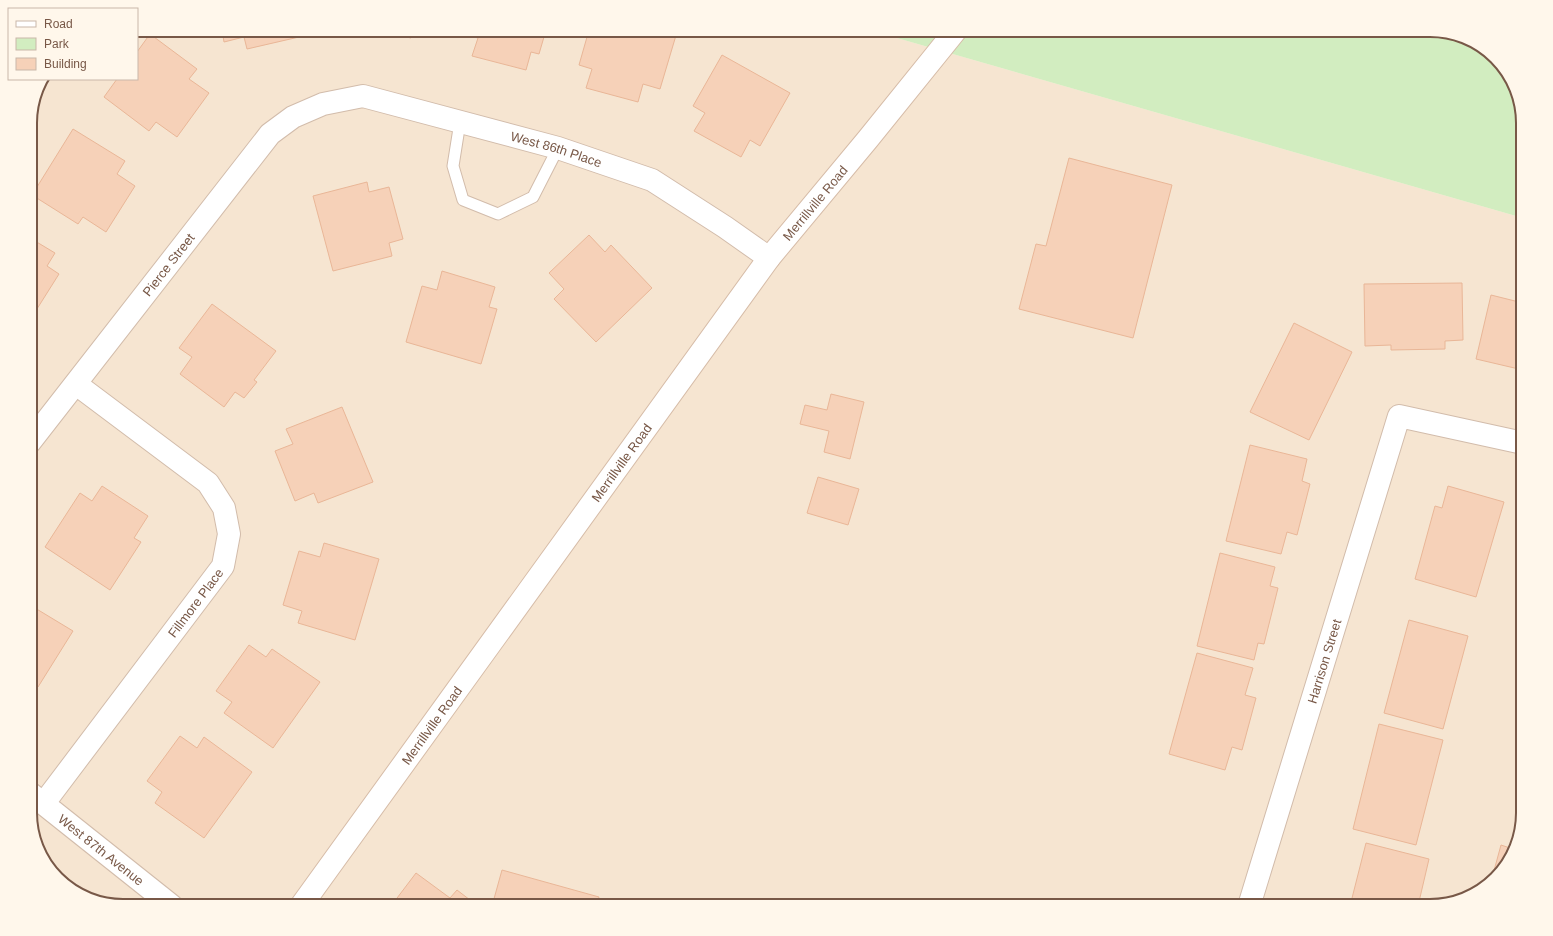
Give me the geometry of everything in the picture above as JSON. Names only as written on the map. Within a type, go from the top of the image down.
[{"type":"street","name":"Merrillville Road","points":[[306,899],[769,258],[950,37]]},
{"type":"street","name":"West 86th Place","points":[[323,104],[363,96],[558,148],[652,180],[725,227],[769,258]]},
{"type":"street","name":"Pierce Street","points":[[37,433],[270,134],[293,118],[323,104]]},
{"type":"street","name":"Fillmore Place","points":[[37,798],[223,566],[229,534],[224,508],[208,483],[76,384]]},
{"type":"street","name":"Harrison Street","points":[[1251,899],[1399,416],[1516,441]]},
{"type":"street","name":"West 87th Avenue","points":[[37,798],[163,899]]},
{"type":"lane","points":[[460,122],[453,166],[463,200],[498,214],[533,196],[558,148]]},
{"type":"shaded area","points":[[138,37],[893,37],[1516,216],[1516,813],[1513,835],[1509,846],[1504,856],[1491,874],[1473,887],[1463,892],[1452,896],[1430,899],[123,899],[101,896],[90,892],[80,887],[62,874],[49,856],[44,846],[40,835],[37,818],[37,118],[40,101],[49,80],[138,80]]},
{"type":"green space","points":[[893,37],[1430,37],[1452,40],[1473,49],[1491,62],[1504,80],[1511,95],[1516,118],[1516,216]]},
{"type":"building","points":[[148,37],[154,37],[197,69],[189,79],[209,93],[177,137],[156,122],[149,131],[104,97],[116,80],[138,80],[138,51]]},
{"type":"building","points":[[223,37],[244,37],[224,42]]},
{"type":"building","points":[[244,37],[299,37],[247,49]]},
{"type":"building","points":[[474,37],[544,37],[539,54],[531,52],[526,70],[472,56],[478,38]]},
{"type":"building","points":[[587,37],[676,37],[660,89],[643,84],[638,102],[586,88],[592,69],[579,65]]},
{"type":"building","points":[[722,55],[790,93],[760,146],[750,140],[741,157],[694,131],[705,113],[693,106]]},
{"type":"building","points":[[73,129],[125,161],[117,174],[135,186],[106,232],[83,217],[78,224],[37,198],[37,187]]},
{"type":"building","points":[[1069,158],[1172,185],[1133,338],[1019,309],[1036,244],[1046,246]]},
{"type":"building","points":[[367,182],[369,192],[389,187],[403,239],[389,243],[392,256],[333,271],[313,196]]},
{"type":"building","points":[[589,235],[605,252],[611,245],[652,288],[596,342],[554,299],[564,289],[549,273]]},
{"type":"building","points":[[37,242],[55,253],[47,266],[59,274],[37,309]]},
{"type":"building","points":[[442,271],[495,287],[489,307],[497,309],[481,364],[406,342],[422,286],[437,290]]},
{"type":"building","points":[[1462,283],[1463,340],[1445,341],[1445,349],[1391,350],[1391,345],[1365,346],[1364,284]]},
{"type":"building","points":[[1491,295],[1516,301],[1516,368],[1476,359]]},
{"type":"building","points":[[212,304],[276,351],[254,380],[257,382],[244,398],[235,392],[224,407],[180,374],[192,357],[179,348]]},
{"type":"building","points":[[1294,323],[1352,352],[1309,440],[1250,412]]},
{"type":"building","points":[[831,394],[864,402],[850,459],[824,452],[829,431],[800,424],[805,405],[827,410]]},
{"type":"building","points":[[342,407],[373,482],[318,503],[314,493],[295,501],[275,451],[293,444],[286,429]]},
{"type":"building","points":[[1250,445],[1307,459],[1302,481],[1310,484],[1297,535],[1287,532],[1281,554],[1226,541]]},
{"type":"building","points":[[818,477],[859,489],[848,525],[807,513]]},
{"type":"building","points":[[102,486],[148,516],[134,538],[141,542],[110,590],[45,547],[80,493],[92,501]]},
{"type":"building","points":[[1448,486],[1504,502],[1476,597],[1415,579],[1435,506],[1442,508]]},
{"type":"building","points":[[324,543],[379,559],[355,640],[298,623],[302,611],[283,605],[299,551],[320,557]]},
{"type":"building","points":[[1220,553],[1275,567],[1270,586],[1278,588],[1264,644],[1258,643],[1254,660],[1197,646]]},
{"type":"building","points":[[37,609],[73,631],[37,686]]},
{"type":"building","points":[[1409,620],[1468,636],[1443,729],[1384,713]]},
{"type":"building","points":[[249,645],[266,657],[272,649],[320,682],[273,748],[224,713],[232,702],[216,691]]},
{"type":"building","points":[[1197,653],[1253,668],[1245,695],[1256,698],[1242,750],[1232,747],[1225,770],[1169,754]]},
{"type":"building","points":[[1379,724],[1443,740],[1416,845],[1353,829]]},
{"type":"building","points":[[180,736],[197,748],[204,737],[252,772],[204,838],[155,803],[162,792],[147,781]]},
{"type":"building","points":[[1366,843],[1429,859],[1420,899],[1352,899]]},
{"type":"building","points":[[1501,845],[1508,847],[1504,856],[1494,870]]},
{"type":"building","points":[[502,870],[599,897],[598,899],[494,899]]},
{"type":"building","points":[[416,873],[450,898],[457,890],[469,899],[396,899]]}]
